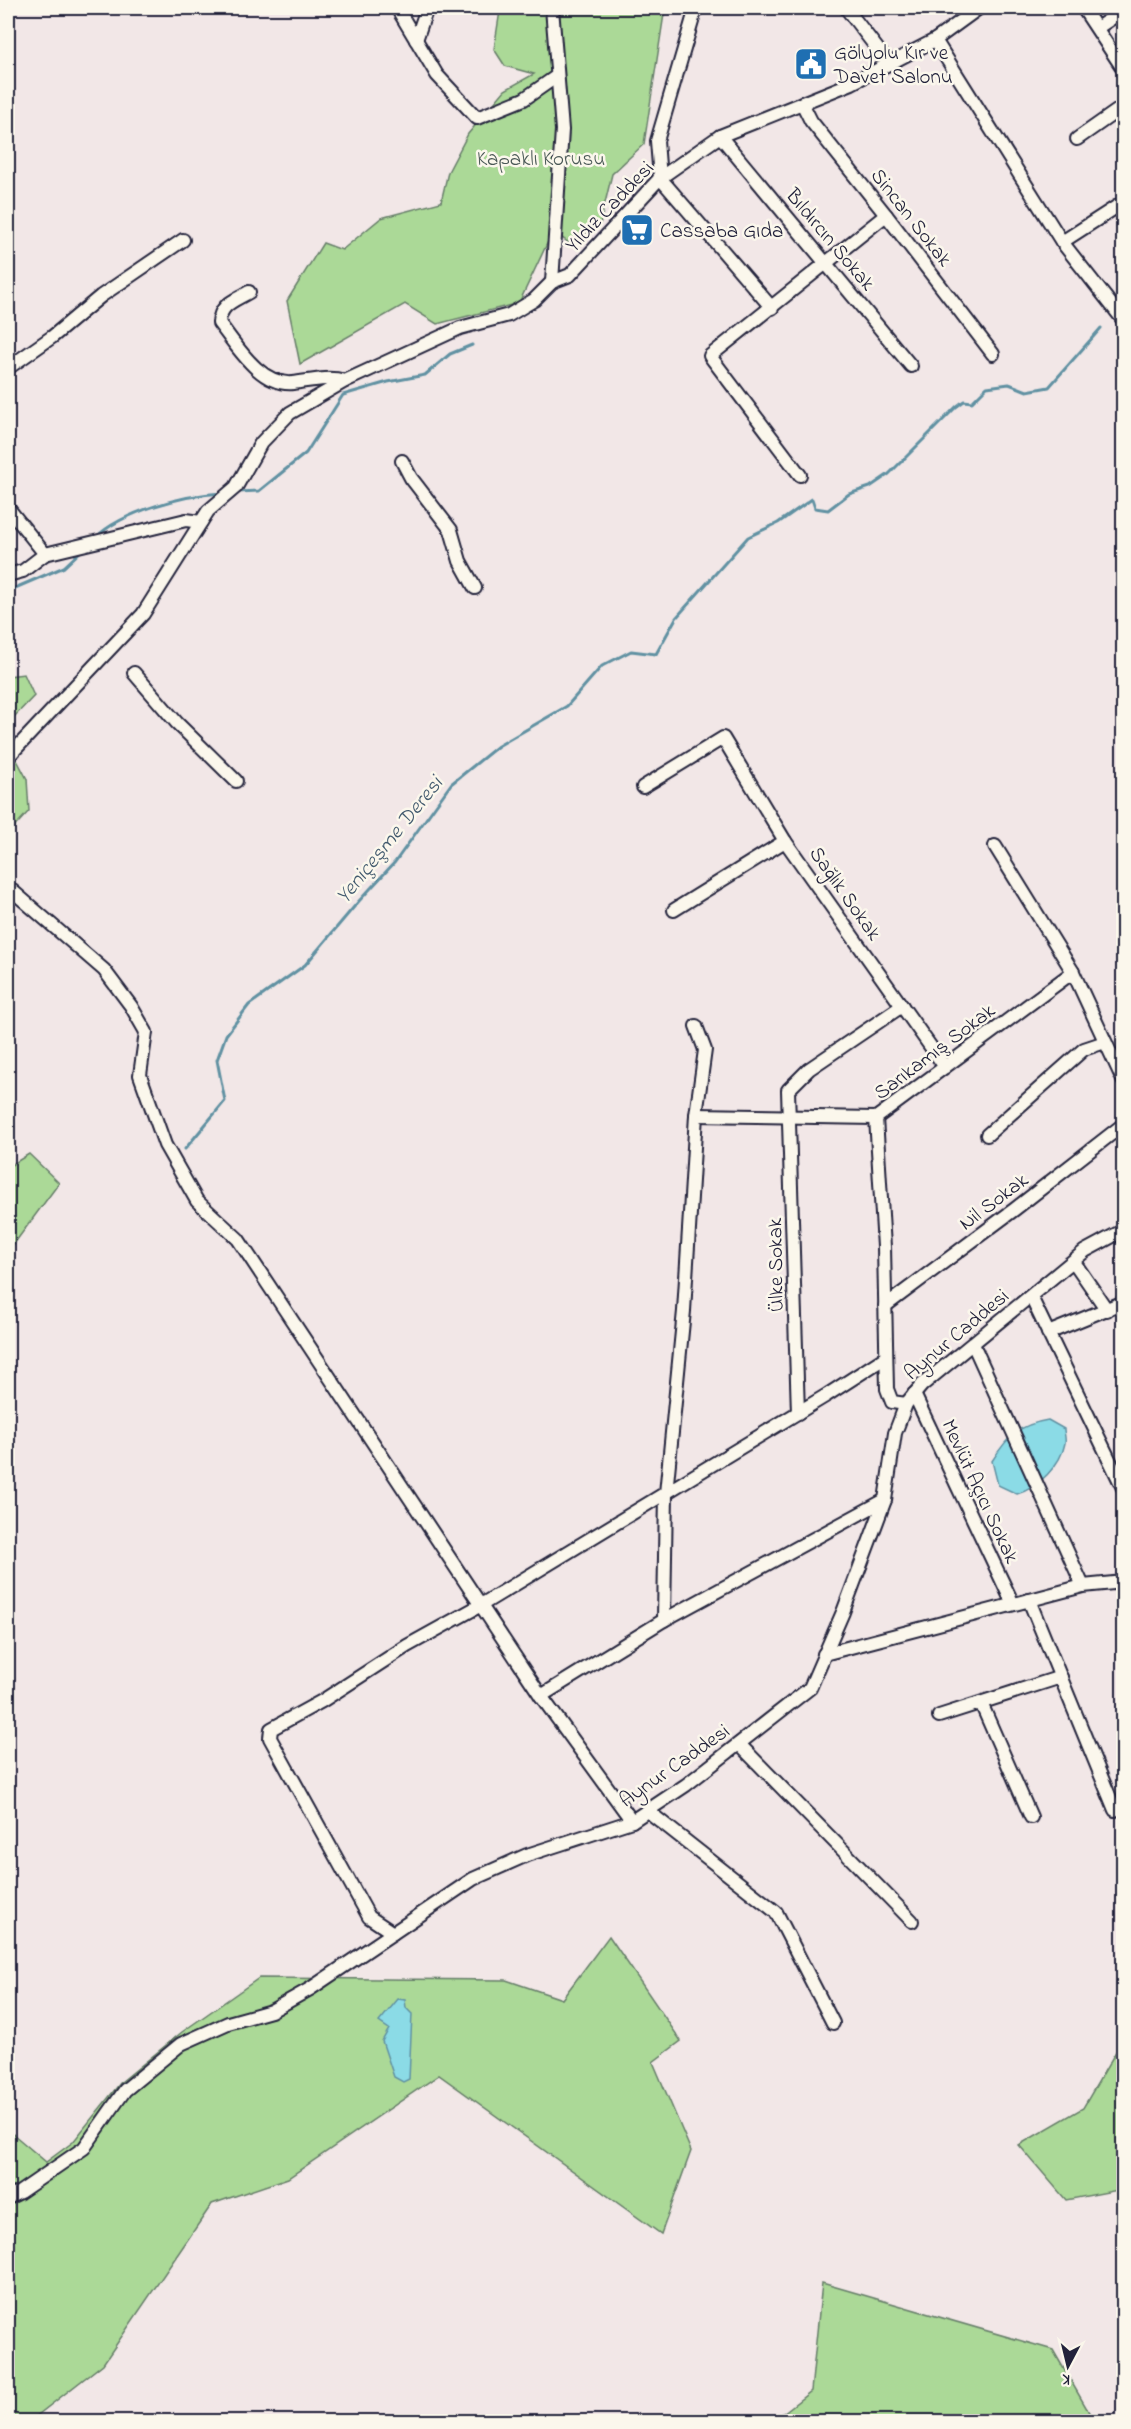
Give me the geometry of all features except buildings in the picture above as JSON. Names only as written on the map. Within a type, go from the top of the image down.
[{"type":"street","points":[[398,8],[437,75],[477,118],[524,99],[557,76]]},
{"type":"street","points":[[416,40],[428,8]]},
{"type":"street","points":[[552,8],[562,130],[552,282]]},
{"type":"street","points":[[696,8],[657,141],[660,178],[772,308]]},
{"type":"street","points":[[846,8],[889,64]]},
{"type":"street","name":"Yıldız Caddesi","points":[[8,757],[144,614],[208,511],[236,487],[261,443],[290,413],[345,381],[460,328],[509,315],[534,300],[552,282],[570,275],[660,178],[720,136],[852,83],[935,40],[979,8]]},
{"type":"street","points":[[1083,8],[1124,70]]},
{"type":"street","points":[[1097,28],[1124,10]]},
{"type":"street","points":[[935,40],[1062,242],[1124,321]]},
{"type":"street","name":"Sincan Sokak","points":[[802,103],[811,121],[993,354]]},
{"type":"street","points":[[1077,139],[1124,106]]},
{"type":"street","name":"Bıldırcın Sokak","points":[[720,136],[911,366]]},
{"type":"street","points":[[1062,242],[1124,202]]},
{"type":"street","points":[[800,475],[710,356],[886,215]]},
{"type":"street","points":[[8,368],[52,338],[101,296],[183,240]]},
{"type":"street","points":[[249,292],[227,304],[219,313],[219,324],[252,364],[269,379],[290,383],[332,377],[345,381]]},
{"type":"street","points":[[402,461],[411,478],[451,530],[460,561],[475,588]]},
{"type":"street","points":[[8,508],[45,554]]},
{"type":"street","points":[[8,575],[23,571],[45,554],[186,520],[201,522]]},
{"type":"street","points":[[134,673],[177,723],[236,781]]},
{"type":"street","name":"Sağlık Sokak","points":[[643,787],[723,738],[785,841],[945,1067]]},
{"type":"street","points":[[674,910],[785,841]]},
{"type":"street","points":[[995,846],[1073,972],[1124,1082]]},
{"type":"street","points":[[8,886],[104,970],[131,1006],[146,1032],[140,1075],[143,1085],[165,1145],[197,1201],[238,1239],[541,1696],[632,1821]]},
{"type":"street","name":"Sarıkamış Sokak","points":[[696,1115],[876,1119],[1073,972]]},
{"type":"street","name":"Ülke Sokak","points":[[798,1413],[788,1090],[809,1069],[902,1006]]},
{"type":"street","points":[[664,1620],[666,1493],[684,1311],[696,1115],[705,1050],[696,1026]]},
{"type":"street","points":[[987,1135],[1084,1049],[1105,1042]]},
{"type":"street","points":[[876,1119],[884,1247],[887,1389],[892,1402],[910,1399]]},
{"type":"street","name":"Nil Sokak","points":[[885,1306],[1124,1124]]},
{"type":"street","name":"Aynur Caddesi","points":[[8,2198],[84,2148],[125,2090],[181,2044],[228,2023],[271,2011],[310,1989],[473,1880],[527,1855],[632,1821],[649,1812],[810,1688],[843,1612],[885,1500],[895,1433],[910,1399],[1085,1251],[1124,1230]]},
{"type":"street","points":[[1074,1262],[1107,1310],[1124,1312]]},
{"type":"street","points":[[1031,1297],[1124,1490]]},
{"type":"street","points":[[1048,1333],[1124,1302]]},
{"type":"street","points":[[973,1344],[1083,1586]]},
{"type":"street","points":[[393,1933],[369,1917],[270,1738],[271,1729],[322,1701],[407,1646],[482,1605],[886,1357]]},
{"type":"street","name":"Mevlüt Açıcı Sokak","points":[[910,1399],[1013,1604]]},
{"type":"street","points":[[541,1696],[664,1620],[885,1500]]},
{"type":"street","points":[[824,1654],[1083,1586],[1124,1582]]},
{"type":"street","points":[[1029,1600],[1115,1810]]},
{"type":"street","points":[[939,1716],[1061,1677]]},
{"type":"street","points":[[981,1703],[1031,1817]]},
{"type":"street","points":[[739,1744],[912,1921]]},
{"type":"street","points":[[649,1812],[776,1912],[833,2023]]},
{"type":"green space","name":"Kapaklı Korusu","points":[[504,8],[655,8],[664,14],[644,144],[612,174],[600,224],[569,243],[553,231],[519,303],[437,324],[405,304],[300,364],[287,301],[323,243],[342,250],[381,218],[441,202],[448,172],[468,134],[505,90],[534,74],[505,66],[494,49],[500,11]]},
{"type":"green space","points":[[24,674],[34,696],[11,720],[8,743],[8,676]]},
{"type":"green space","points":[[8,743],[27,779],[29,811],[8,834]]},
{"type":"green space","points":[[29,1154],[59,1183],[8,1252],[8,1167]]},
{"type":"green space","points":[[609,1936],[681,2041],[653,2062],[691,2151],[661,2234],[439,2075],[288,2178],[212,2204],[103,2364],[30,2421],[8,2422],[8,2136],[13,2134],[46,2162],[73,2142],[121,2082],[182,2032],[259,1978],[506,1980],[562,1999]]},
{"type":"green space","points":[[1123,2043],[1123,2197],[1118,2190],[1066,2200],[1019,2145],[1083,2108]]},
{"type":"green space","points":[[822,2283],[1053,2350],[1094,2421],[773,2421],[811,2391]]},
{"type":"water","points":[[1048,1420],[1064,1429],[1063,1451],[1054,1467],[1033,1487],[1017,1494],[998,1485],[992,1461],[1003,1445],[1021,1429]]},
{"type":"water","points":[[398,1999],[405,2000],[406,2008],[412,2014],[409,2079],[403,2082],[394,2077],[382,2041],[389,2029],[379,2022]]},
{"type":"waterway","name":"Yeniçeşme Deresi","points":[[185,1149],[225,1101],[217,1060],[226,1035],[249,1005],[305,965],[395,862],[451,784],[498,746],[567,706],[602,666],[631,651],[656,654],[676,618],[748,537],[778,523],[812,499],[815,508],[828,510],[849,494],[870,487],[889,474],[956,407],[964,401],[972,402],[987,387],[1009,384],[1027,391],[1049,387],[1101,328]]},
{"type":"waterway","points":[[238,492],[259,491],[306,453],[343,395],[388,382],[425,375],[450,354],[472,345]]},
{"type":"waterway","points":[[95,538],[107,528],[137,512],[172,501],[222,493]]},
{"type":"waterway","points":[[8,591],[64,567],[81,551]]},
{"type":"place","name":"Gölyolu Kır ve Davet Salonu","points":[[811,64]]},
{"type":"place","name":"Cassaba Gıda","points":[[637,230]]}]
